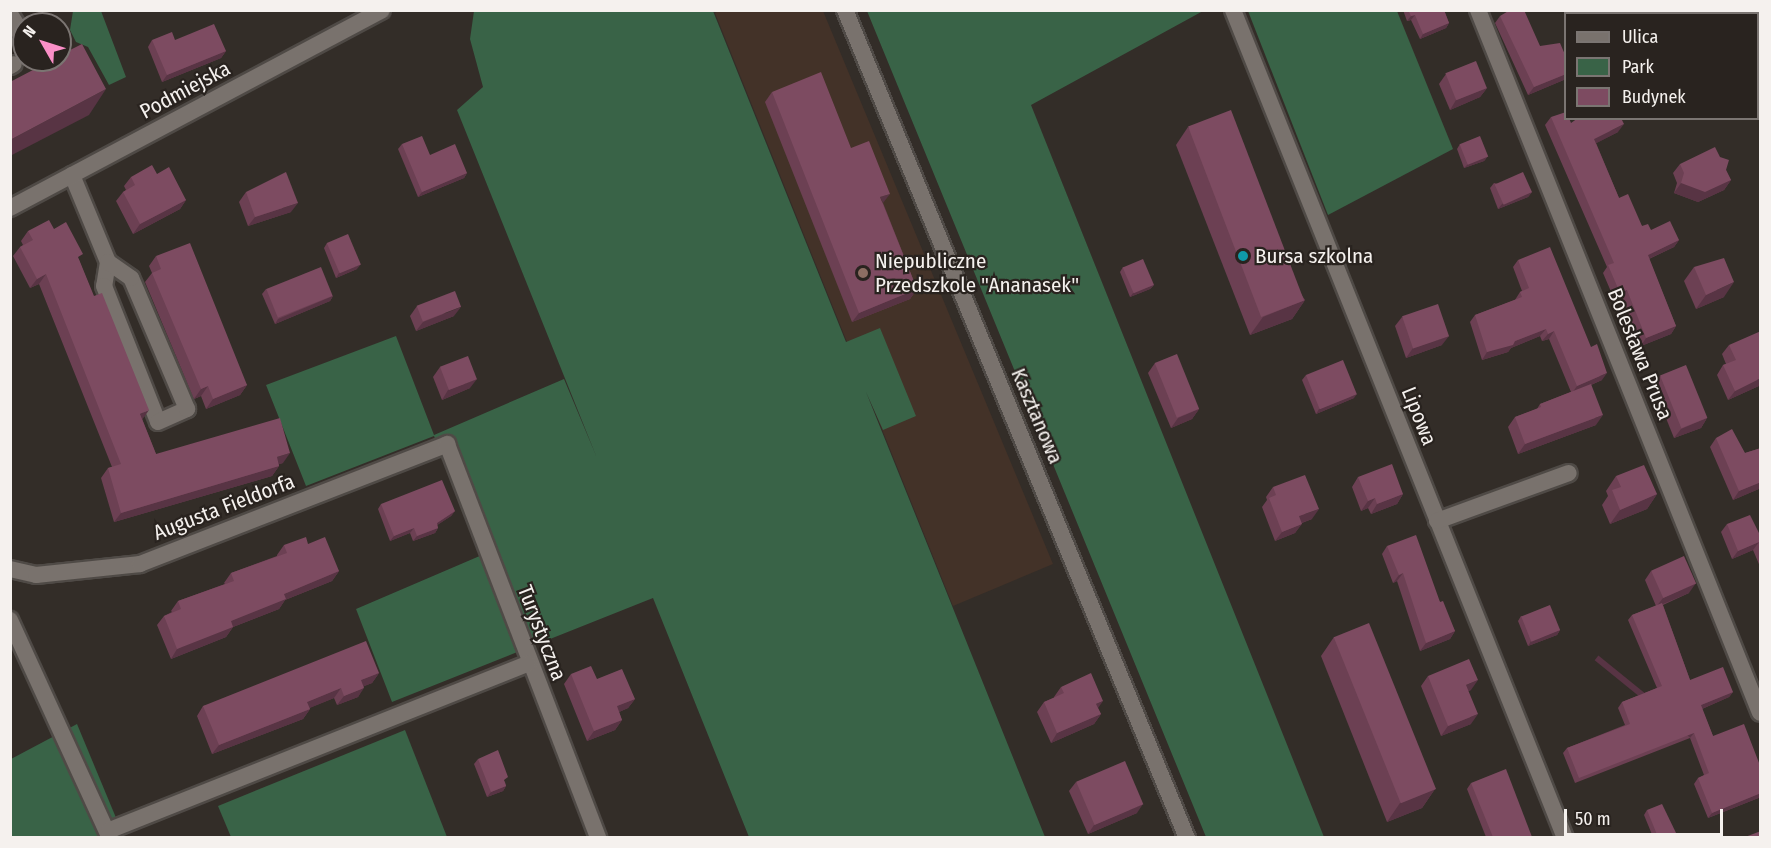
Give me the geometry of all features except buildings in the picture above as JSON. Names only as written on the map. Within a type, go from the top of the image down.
[{"type":"street","name":"Podmiejska","points":[[10,208],[381,10]]},
{"type":"street","name":"Kasztanowa","points":[[845,10],[1187,837]]},
{"type":"street","name":"Lipowa","points":[[1233,10],[1565,837]]},
{"type":"street","name":"Bolesława Prusa","points":[[1478,10],[1761,713]]},
{"type":"street","points":[[10,14],[16,25],[10,29]]},
{"type":"street","points":[[72,176],[108,262],[104,286],[158,422],[187,409],[131,278],[108,262]]},
{"type":"street","name":"Augusta Fieldorfa","points":[[10,569],[36,575],[140,564],[447,444]]},
{"type":"street","name":"Turystyczna","points":[[447,444],[528,664],[598,837]]},
{"type":"street","points":[[1437,521],[1569,473]]},
{"type":"street","points":[[10,620],[110,834],[528,664]]},
{"type":"shaded area","points":[[720,10],[823,11],[1053,564],[953,606],[715,13]]},
{"type":"green space","points":[[73,11],[101,11],[126,77],[109,85],[88,47],[76,42],[72,34]]},
{"type":"green space","points":[[474,11],[713,11],[846,342],[880,328],[916,416],[883,430],[866,392],[1045,837],[749,837],[653,598],[392,702],[356,609],[482,555],[434,436],[306,486],[266,385],[396,336],[434,435],[564,379],[597,458],[457,110],[483,87],[470,39]]},
{"type":"green space","points":[[867,11],[1203,11],[1031,105],[1324,837],[1206,837]]},
{"type":"green space","points":[[1248,11],[1397,11],[1453,149],[1328,215]]},
{"type":"green space","points":[[77,724],[124,837],[11,838],[11,759]]},
{"type":"green space","points":[[405,730],[447,837],[231,837],[218,806]]},
{"type":"place","name":"Bursa szkolna","points":[[1243,256]]},
{"type":"place","name":"Niepubliczne Przedszkole \"Ananasek\"","points":[[863,273]]}]
